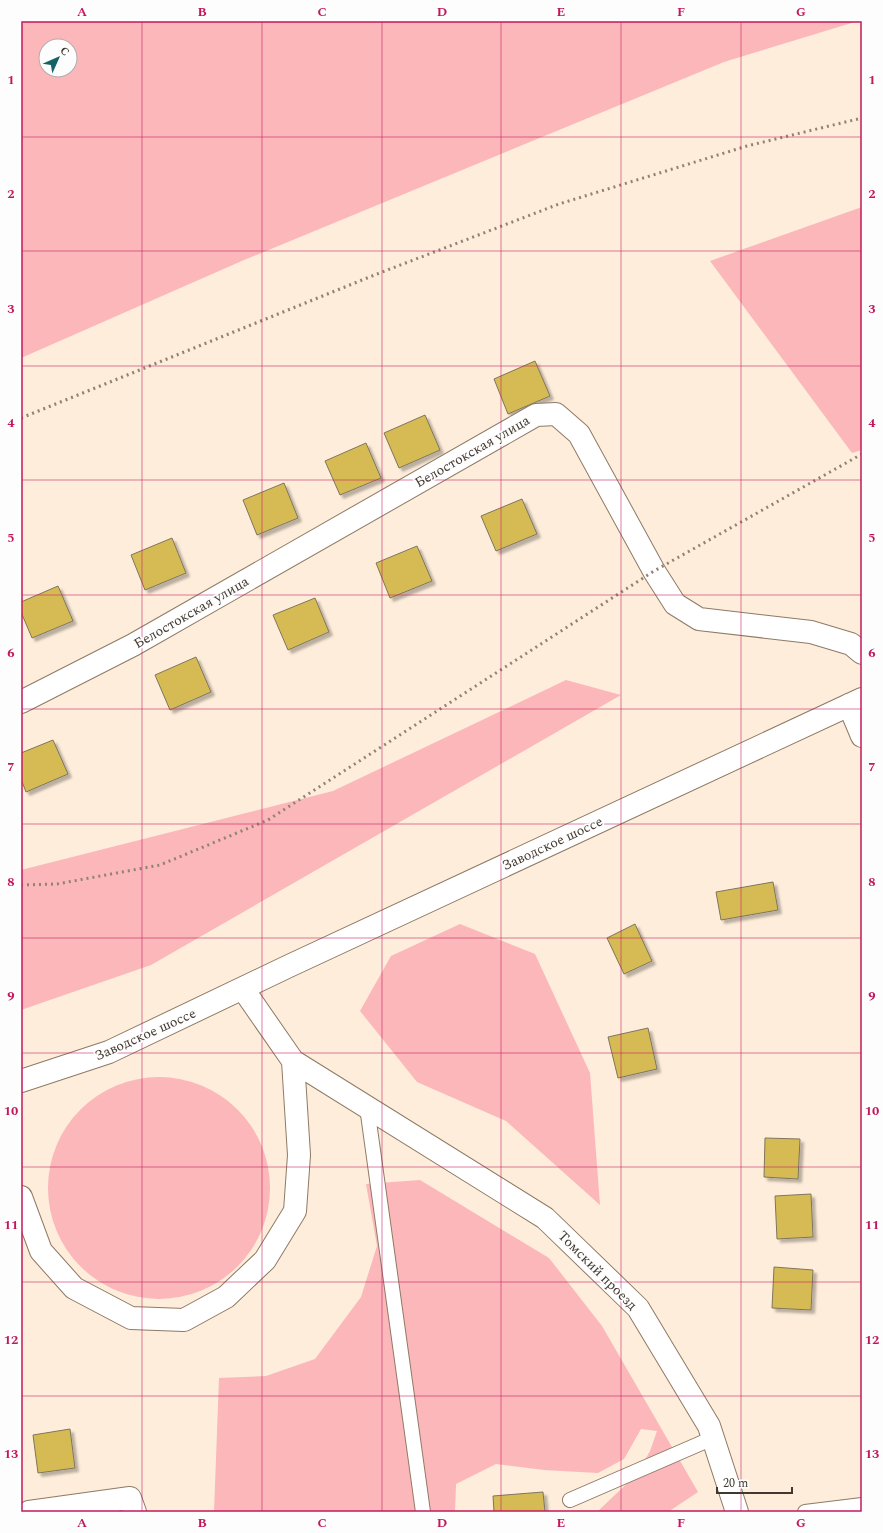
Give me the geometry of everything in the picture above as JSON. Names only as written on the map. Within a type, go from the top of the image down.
[{"type":"street","name":"Белостокская улица","points":[[21,702],[133,645],[536,415],[556,414],[579,434],[654,571],[675,604],[699,619],[811,632],[851,644],[862,653]]},
{"type":"street","points":[[856,702],[862,736]]},
{"type":"street","name":"Заводское шоссе","points":[[21,1081],[108,1052],[856,702]]},
{"type":"street","points":[[21,1197],[41,1251],[74,1288],[131,1318],[184,1320],[226,1297],[265,1260],[295,1211],[299,1155],[293,1061],[243,989]]},
{"type":"street","name":"Томский проезд","points":[[293,1061],[545,1218],[638,1308],[709,1426],[737,1512]]},
{"type":"street","points":[[29,1512],[133,1505]]},
{"type":"lane","points":[[367,1107],[423,1512]]},
{"type":"lane","points":[[570,1500],[713,1438]]},
{"type":"lane","points":[[805,1512],[862,1505]]},
{"type":"shaded area","points":[[21,21],[858,21],[724,62],[244,260],[21,358]]},
{"type":"shaded area","points":[[862,207],[862,450],[852,453],[710,261]]},
{"type":"shaded area","points":[[566,680],[621,695],[151,965],[21,1010],[21,870],[333,791]]},
{"type":"shaded area","points":[[460,924],[535,954],[590,1073],[600,1205],[506,1121],[417,1082],[360,1011],[391,956]]},
{"type":"shaded area","points":[[159,1077],[181,1079],[211,1090],[229,1102],[245,1118],[257,1136],[265,1156],[268,1166],[270,1188],[268,1210],[257,1240],[245,1258],[229,1274],[211,1286],[191,1294],[181,1297],[159,1299],[137,1297],[107,1286],[89,1274],[73,1258],[61,1240],[53,1220],[50,1210],[48,1188],[50,1166],[61,1136],[73,1118],[89,1102],[107,1090],[127,1082],[137,1079]]},
{"type":"shaded area","points":[[420,1180],[549,1258],[602,1326],[698,1492],[668,1512],[597,1512],[637,1474],[650,1451],[657,1431],[641,1429],[624,1459],[598,1473],[544,1470],[496,1464],[456,1484],[455,1512],[214,1512],[219,1378],[266,1376],[315,1359],[361,1297],[377,1246],[366,1184]]},
{"type":"building","points":[[535,361],[550,396],[508,414],[494,379]]},
{"type":"building","points":[[425,415],[440,450],[399,468],[384,433]]},
{"type":"building","points":[[366,443],[381,478],[340,495],[325,461]]},
{"type":"building","points":[[284,483],[298,518],[257,535],[243,500]]},
{"type":"building","points":[[522,499],[537,534],[496,551],[481,516]]},
{"type":"building","points":[[172,538],[186,573],[145,590],[131,555]]},
{"type":"building","points":[[417,546],[432,581],[390,598],[376,563]]},
{"type":"building","points":[[58,586],[73,621],[32,638],[21,612],[21,602]]},
{"type":"building","points":[[315,598],[329,632],[288,650],[273,615]]},
{"type":"building","points":[[196,657],[211,692],[170,710],[155,675]]},
{"type":"building","points":[[53,740],[68,774],[26,792],[21,779],[21,753]]},
{"type":"building","points":[[773,882],[778,910],[721,920],[716,892]]},
{"type":"building","points":[[635,924],[652,961],[624,974],[607,938]]},
{"type":"building","points":[[648,1028],[657,1069],[618,1078],[608,1037]]},
{"type":"building","points":[[765,1138],[800,1139],[798,1179],[764,1177]]},
{"type":"building","points":[[811,1194],[813,1237],[777,1239],[775,1196]]},
{"type":"building","points":[[774,1267],[813,1270],[811,1310],[772,1308]]},
{"type":"building","points":[[70,1429],[75,1468],[38,1473],[33,1435]]},
{"type":"building","points":[[543,1492],[545,1512],[494,1512],[493,1496]]},
{"type":"railway","points":[[21,418],[377,274],[559,204],[747,146],[862,118]]},
{"type":"railway","points":[[21,885],[57,884],[160,865],[268,820],[654,571],[862,454]]}]
